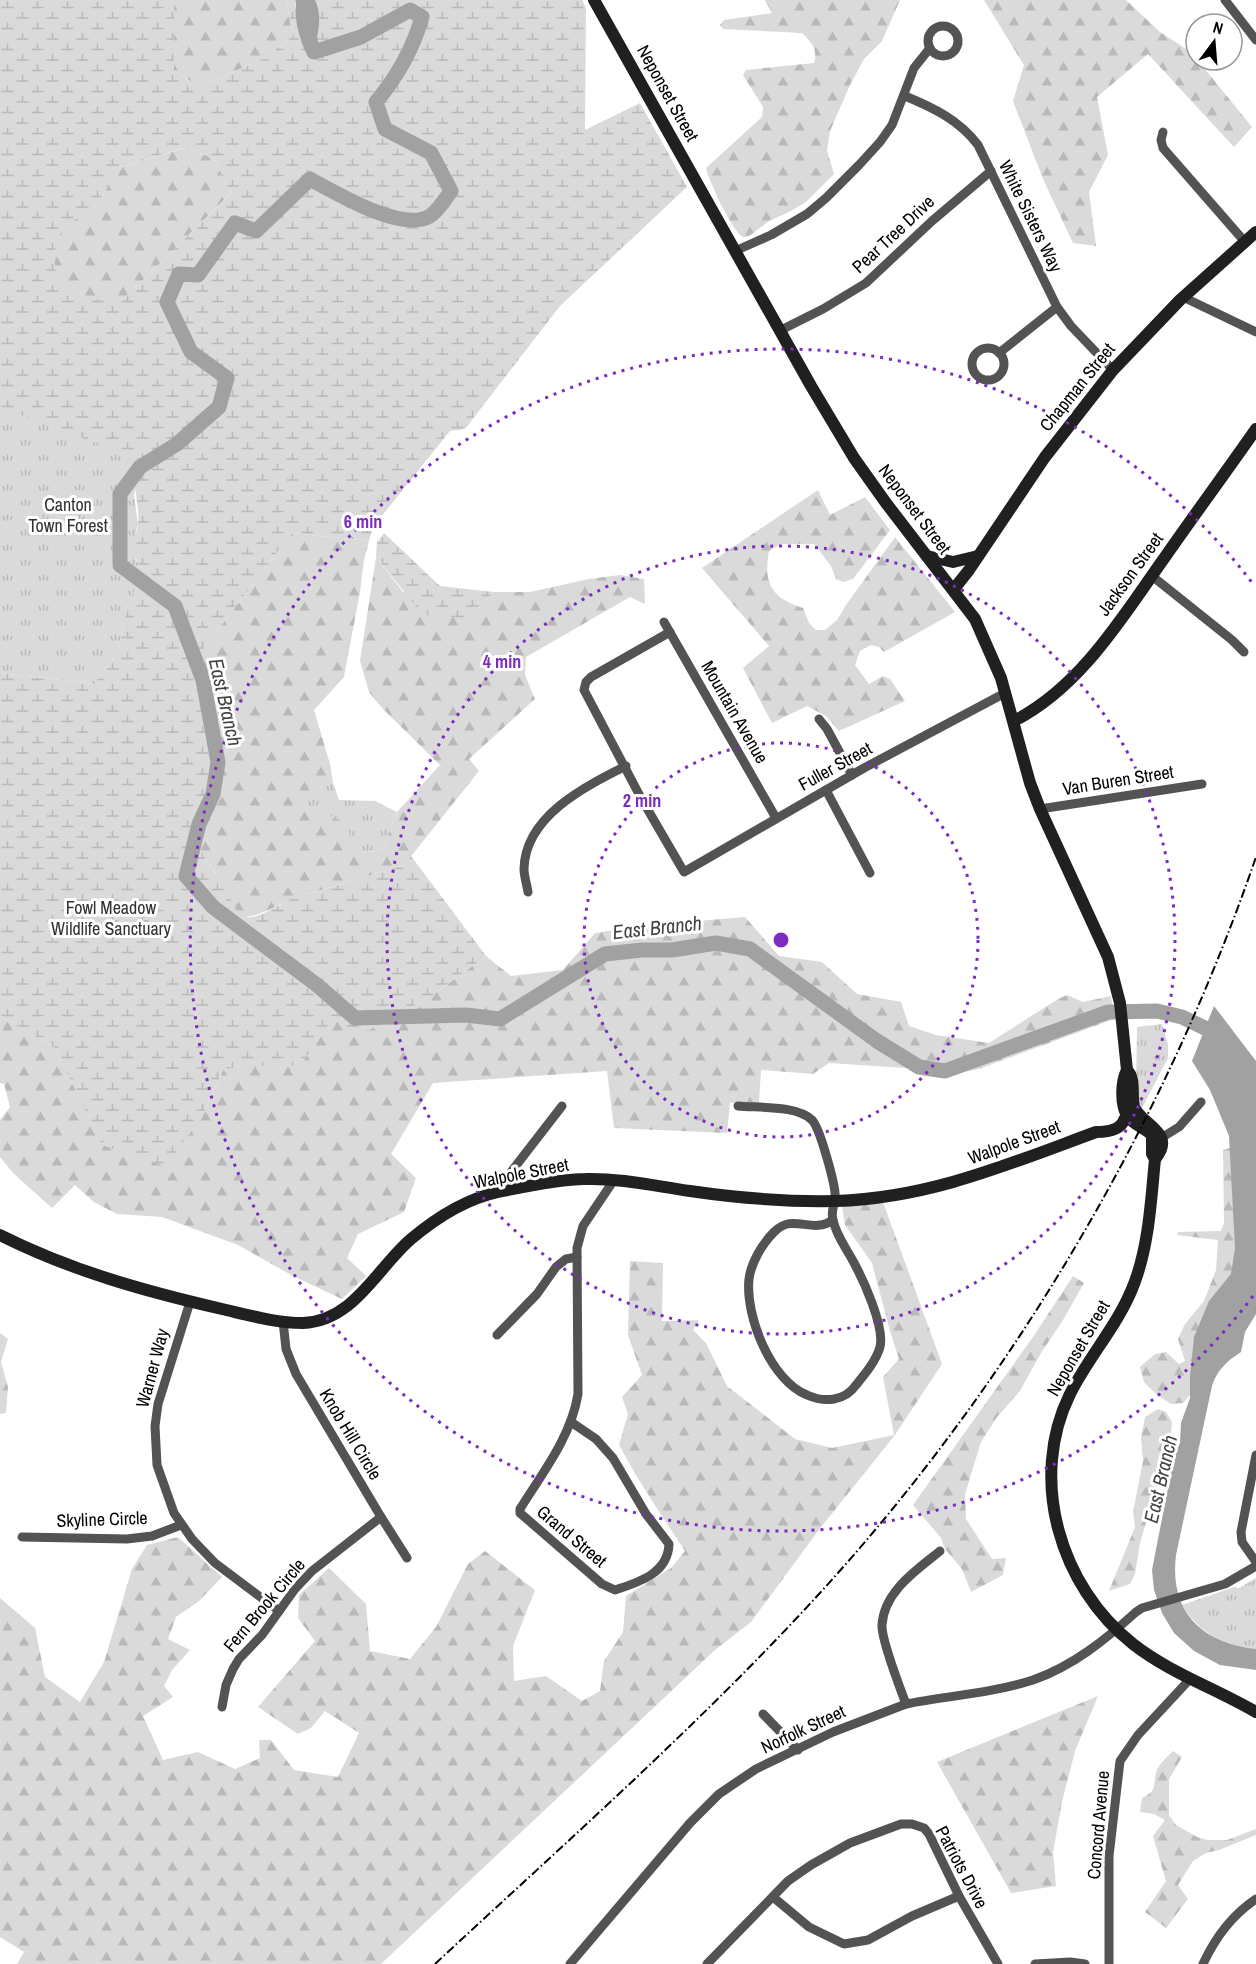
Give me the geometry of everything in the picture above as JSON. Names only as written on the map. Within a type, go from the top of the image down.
[{"type":"main road","name":"Neponset Street","points":[[594,0],[854,458],[975,619],[1005,693],[1030,783],[1040,809],[1103,946],[1115,981],[1120,1003],[1127,1070],[1123,1077],[1124,1109],[1152,1135],[1152,1154],[1155,1159]]},
{"type":"main road","name":"Chapman Street","points":[[954,589],[1045,457],[1113,370],[1183,297],[1256,232]]},
{"type":"main road","name":"Jackson Street","points":[[1014,721],[1048,700],[1083,667],[1152,576],[1256,429]]},
{"type":"main road","points":[[927,556],[953,562],[978,556]]},
{"type":"main road","points":[[1130,1116],[1158,1130],[1161,1138]]},
{"type":"main road","name":"Walpole Street","points":[[0,1235],[80,1271],[190,1302],[302,1323],[330,1317],[362,1293],[410,1240],[435,1220],[474,1199],[499,1192],[583,1179],[615,1180],[703,1193],[765,1199],[835,1201],[879,1198],[942,1186],[1096,1132],[1105,1132],[1119,1127],[1130,1116]]},
{"type":"main road","name":"Neponset Street","points":[[1161,1138],[1159,1154],[1155,1159],[1147,1229],[1136,1279],[1125,1304],[1070,1395],[1056,1429],[1052,1460],[1053,1502],[1063,1548],[1084,1590],[1116,1630],[1149,1656],[1256,1712]]},
{"type":"street","points":[[1225,0],[1256,40]]},
{"type":"street","points":[[735,251],[807,214],[826,198],[880,142],[892,126],[914,68],[930,48]]},
{"type":"street","name":"White Sisters Way","points":[[905,96],[952,119],[978,145],[1058,307],[1071,326],[1113,370]]},
{"type":"street","points":[[1163,132],[1161,140],[1163,148],[1245,242]]},
{"type":"street","name":"Pear Tree Drive","points":[[781,330],[823,309],[866,283],[990,171]]},
{"type":"street","points":[[1183,297],[1256,332]]},
{"type":"street","points":[[999,353],[1058,307]]},
{"type":"street","points":[[1152,576],[1244,652]]},
{"type":"street","name":"Mountain Avenue","points":[[664,622],[776,818]]},
{"type":"street","points":[[528,892],[524,871],[526,854],[545,820],[589,785],[626,766],[585,694],[584,686],[591,677],[670,632]]},
{"type":"street","name":"Fuller Street","points":[[626,766],[641,798],[684,872],[852,775],[1005,693]]},
{"type":"street","points":[[819,719],[827,729],[852,775]]},
{"type":"street","name":"Van Buren Street","points":[[1040,809],[1202,784]]},
{"type":"street","points":[[826,790],[870,873]]},
{"type":"street","points":[[1161,1138],[1179,1127],[1201,1102]]},
{"type":"street","points":[[499,1192],[516,1165],[562,1106]]},
{"type":"street","points":[[738,1106],[789,1110],[804,1114],[814,1121],[824,1149],[836,1194],[832,1220],[863,1280],[876,1316],[880,1338],[880,1345],[868,1369],[851,1392],[840,1399],[816,1398],[806,1395],[778,1370],[767,1354],[758,1334],[752,1318],[749,1298],[752,1267],[759,1252],[774,1231],[787,1223],[800,1222],[824,1226],[832,1220]]},
{"type":"street","name":"Grand Street","points":[[572,1422],[596,1439],[613,1458],[646,1514],[669,1544],[669,1552],[663,1566],[648,1577],[615,1590],[602,1584],[591,1572],[520,1514],[520,1509],[572,1422],[578,1394],[577,1257],[579,1237],[583,1226],[615,1180]]},
{"type":"street","points":[[497,1335],[537,1294],[556,1267],[566,1259],[577,1257]]},
{"type":"street","name":"Warner Way","points":[[190,1302],[158,1404],[155,1426],[158,1465],[168,1500],[181,1525],[201,1550],[279,1611]]},
{"type":"street","name":"Knob Hill Circle","points":[[284,1321],[286,1349],[296,1374],[407,1558]]},
{"type":"street","points":[[1256,1455],[1242,1532],[1242,1542],[1256,1562]]},
{"type":"street","name":"Fern Brook Circle","points":[[222,1707],[226,1685],[233,1670],[295,1589],[312,1571],[381,1517]]},
{"type":"street","name":"Skyline Circle","points":[[22,1537],[127,1539],[152,1536],[181,1525]]},
{"type":"street","points":[[906,1704],[882,1626],[886,1605],[894,1593],[940,1551]]},
{"type":"street","name":"Norfolk Street","points":[[570,1964],[690,1823],[719,1794],[756,1769],[833,1732],[906,1704],[1031,1680],[1061,1667],[1096,1647],[1136,1612],[1226,1584],[1256,1566]]},
{"type":"street","name":"Concord Avenue","points":[[1109,1964],[1109,1856],[1120,1761],[1138,1735],[1190,1679]]},
{"type":"street","points":[[763,1714],[798,1750]]},
{"type":"street","name":"Patriots Drive","points":[[708,1964],[788,1881],[850,1843],[901,1824],[912,1824],[924,1828],[929,1834],[959,1896],[998,1964]]},
{"type":"street","points":[[773,1897],[809,1927],[844,1944],[868,1940],[912,1916],[959,1896]]},
{"type":"street","points":[[1203,1964],[1220,1934],[1256,1899]]},
{"type":"street","points":[[1035,1964],[1070,1962],[1085,1964]]},
{"type":"green space","name":"Fowl Meadow Wildlife Sanctuary","points":[[0,0],[174,0],[174,71],[200,87],[265,58],[293,36],[286,0],[297,0],[295,7],[310,59],[319,21],[318,6],[315,0],[582,0],[586,8],[585,130],[640,103],[687,187],[560,306],[465,429],[450,431],[373,527],[369,541],[292,533],[197,657],[209,689],[214,714],[211,734],[220,768],[220,790],[196,839],[239,916],[253,917],[297,896],[404,865],[411,856],[486,956],[434,994],[359,1036],[334,1016],[301,1065],[240,1066],[223,1070],[201,1119],[165,1166],[102,1145],[55,1048],[0,1016],[0,673],[95,684],[119,650],[123,623],[136,586],[171,598],[145,573],[133,551],[138,519],[135,477],[152,465],[0,406]],"holes":[[[183,148],[214,158],[231,193],[125,298],[115,302],[99,300],[69,289],[60,281],[54,260],[59,236],[67,224],[73,220],[93,214],[99,200],[121,167]]]},
{"type":"green space","points":[[174,0],[286,0],[293,36],[265,58],[200,87],[174,71]]},
{"type":"green space","points":[[765,0],[900,0],[882,41],[864,59],[850,85],[830,131],[827,151],[834,174],[806,202],[769,221],[748,237],[743,237],[727,216],[706,168],[762,117],[763,107],[743,75],[746,70],[814,63],[815,58],[813,46],[802,33],[723,29],[720,25],[724,20],[772,13]]},
{"type":"green space","points":[[984,0],[1126,0],[1160,32],[1184,47],[1184,72],[1207,72],[1252,127],[1234,147],[1148,54],[1097,97],[1108,155],[1089,192],[1096,246],[1073,243],[1043,179],[1013,101],[1024,65]]},
{"type":"green space","points":[[184,148],[214,158],[231,193],[125,298],[115,302],[99,300],[64,285],[57,274],[54,259],[59,236],[68,224],[93,214],[99,200],[121,167]]},
{"type":"green space","name":"Canton Town Forest","points":[[99,200],[57,274],[61,281],[74,291],[114,302],[153,465],[143,469],[134,494],[138,525],[135,558],[140,567],[172,599],[123,623],[119,650],[95,684],[0,673],[0,214]]},
{"type":"green space","points":[[818,490],[830,515],[865,497],[890,530],[853,579],[843,582],[836,579],[831,566],[814,544],[781,544],[769,551],[767,572],[772,588],[784,600],[803,608],[809,623],[816,630],[825,630],[837,620],[895,537],[955,612],[884,652],[879,647],[871,645],[860,651],[855,665],[869,684],[883,676],[890,679],[905,701],[839,731],[826,716],[807,706],[772,723],[743,668],[769,646],[702,568]]},
{"type":"green space","points":[[292,533],[369,541],[344,677],[314,710],[330,764],[333,783],[320,787],[322,795],[300,805],[341,820],[362,853],[382,850],[397,812],[440,765],[382,708],[369,692],[360,661],[376,557],[403,592],[468,618],[494,592],[530,592],[589,579],[620,575],[644,579],[645,604],[630,597],[526,657],[525,675],[535,699],[469,759],[479,771],[404,865],[296,897],[258,914],[239,917],[196,839],[220,790],[220,768],[211,734],[214,714],[209,689],[197,657]]},
{"type":"green space","points":[[384,533],[440,586],[494,592],[468,618],[423,615],[376,557],[377,542]]},
{"type":"green space","points":[[333,783],[339,800],[375,801],[397,812],[382,850],[361,853],[341,820],[299,805],[321,795],[320,787]]},
{"type":"green space","points":[[745,917],[779,956],[822,962],[857,994],[901,1002],[909,1026],[936,1035],[989,1043],[1067,995],[1083,1002],[1111,996],[1114,1019],[979,1069],[943,1076],[907,1068],[829,1063],[813,1074],[761,1070],[759,1103],[730,1103],[727,1133],[614,1128],[607,1071],[433,1083],[391,1154],[416,1178],[404,1212],[358,1234],[347,1258],[366,1276],[342,1299],[293,1276],[238,1245],[162,1217],[117,1214],[94,1202],[75,1185],[52,1208],[14,1174],[0,1157],[0,1120],[10,1107],[4,1084],[0,1083],[0,1016],[55,1048],[102,1144],[201,1119],[223,1070],[240,1066],[334,1016],[434,994],[486,956],[511,976],[563,970],[595,933],[650,925]]},
{"type":"green space","points":[[1162,1024],[1168,1044],[1168,1058],[1142,1108],[1136,1094],[1137,1027]]},
{"type":"green space","points":[[1236,1146],[1246,1249],[1197,1387],[1183,1403],[1171,1404],[1144,1382],[1140,1367],[1155,1354],[1166,1352],[1179,1364],[1185,1361],[1178,1339],[1185,1324],[1204,1301],[1216,1270],[1218,1240],[1177,1235],[1178,1232],[1221,1231],[1224,1223],[1223,1150]]},
{"type":"green space","points":[[883,1202],[942,1364],[895,1435],[818,1531],[751,1622],[715,1650],[381,1964],[17,1964],[24,1952],[0,1937],[0,1598],[35,1628],[45,1677],[80,1702],[104,1662],[132,1569],[147,1545],[178,1537],[222,1577],[199,1601],[176,1617],[168,1639],[190,1650],[172,1670],[164,1686],[173,1697],[143,1716],[163,1760],[198,1752],[235,1769],[260,1758],[259,1740],[271,1740],[294,1770],[338,1777],[359,1733],[325,1711],[311,1728],[298,1734],[258,1707],[315,1641],[298,1618],[299,1595],[329,1568],[366,1604],[370,1651],[410,1659],[436,1627],[468,1564],[485,1551],[535,1590],[513,1646],[514,1681],[546,1676],[582,1701],[600,1691],[604,1661],[623,1632],[626,1596],[671,1568],[685,1551],[619,1445],[628,1414],[622,1397],[642,1375],[628,1335],[630,1261],[663,1263],[662,1321],[699,1320],[693,1330],[706,1343],[727,1386],[795,1439],[832,1448],[894,1435],[883,1377],[899,1359],[872,1263],[845,1225],[842,1206]]},
{"type":"green space","points":[[1073,1276],[1084,1283],[1020,1391],[997,1417],[981,1442],[965,1494],[966,1519],[992,1559],[1006,1558],[1003,1575],[971,1592],[962,1569],[945,1549],[941,1538],[913,1505],[1033,1337]]},
{"type":"green space","points":[[0,1333],[8,1339],[1,1362],[8,1387],[6,1413],[0,1414]]},
{"type":"green space","points":[[1158,1409],[1166,1412],[1172,1422],[1170,1443],[1140,1543],[1135,1574],[1130,1584],[1109,1591],[1135,1527],[1133,1512],[1143,1461],[1141,1438],[1145,1417]]},
{"type":"green space","points":[[1256,1578],[1256,1649],[1233,1645],[1213,1636],[1197,1624],[1182,1605],[1234,1587],[1239,1588]]},
{"type":"green space","points":[[1098,1696],[1075,1751],[1062,1802],[1053,1852],[1056,1886],[1011,1893],[937,1762]]},
{"type":"green space","points":[[1173,1751],[1182,1757],[1169,1779],[1169,1815],[1176,1825],[1197,1837],[1208,1840],[1227,1840],[1256,1829],[1256,1835],[1206,1853],[1193,1861],[1178,1885],[1188,1899],[1166,1928],[1145,1912],[1166,1881],[1153,1836],[1165,1820],[1154,1814],[1140,1812],[1142,1798],[1153,1790],[1158,1767]]},
{"type":"shaded area","points":[[297,0],[315,0],[318,7],[318,30],[310,59],[298,31]]},
{"type":"shaded area","points":[[1214,1006],[1256,1061],[1256,1314],[1245,1332],[1241,1352],[1223,1366],[1212,1386],[1176,1555],[1175,1575],[1178,1593],[1193,1621],[1205,1632],[1220,1640],[1256,1649],[1256,1670],[1220,1665],[1194,1651],[1174,1633],[1162,1613],[1154,1590],[1152,1570],[1174,1457],[1180,1443],[1181,1423],[1190,1398],[1194,1337],[1209,1301],[1231,1274],[1235,1248],[1229,1136],[1210,1090],[1192,1061]]},
{"type":"waterway","name":"East Branch","points":[[303,0],[314,52],[361,37],[410,10],[422,17],[404,62],[376,102],[385,129],[431,153],[451,191],[430,216],[418,220],[403,219],[369,209],[310,179],[256,231],[235,223],[198,275],[179,274],[167,302],[191,352],[227,378],[219,407],[177,444],[140,467],[120,494],[120,565],[175,606],[203,680],[218,762],[213,794],[199,824],[186,876],[213,907],[317,985],[355,1018],[466,1015],[500,1019],[605,954],[672,950],[716,943],[750,949],[877,1041],[919,1067],[945,1071],[1108,1012],[1157,1011],[1182,1017],[1209,1030],[1216,1042]]},
{"type":"railway","points":[[435,1964],[631,1783],[773,1643],[889,1513],[955,1428],[1017,1340],[1075,1248],[1127,1153],[1175,1057],[1218,958],[1256,857]]}]
